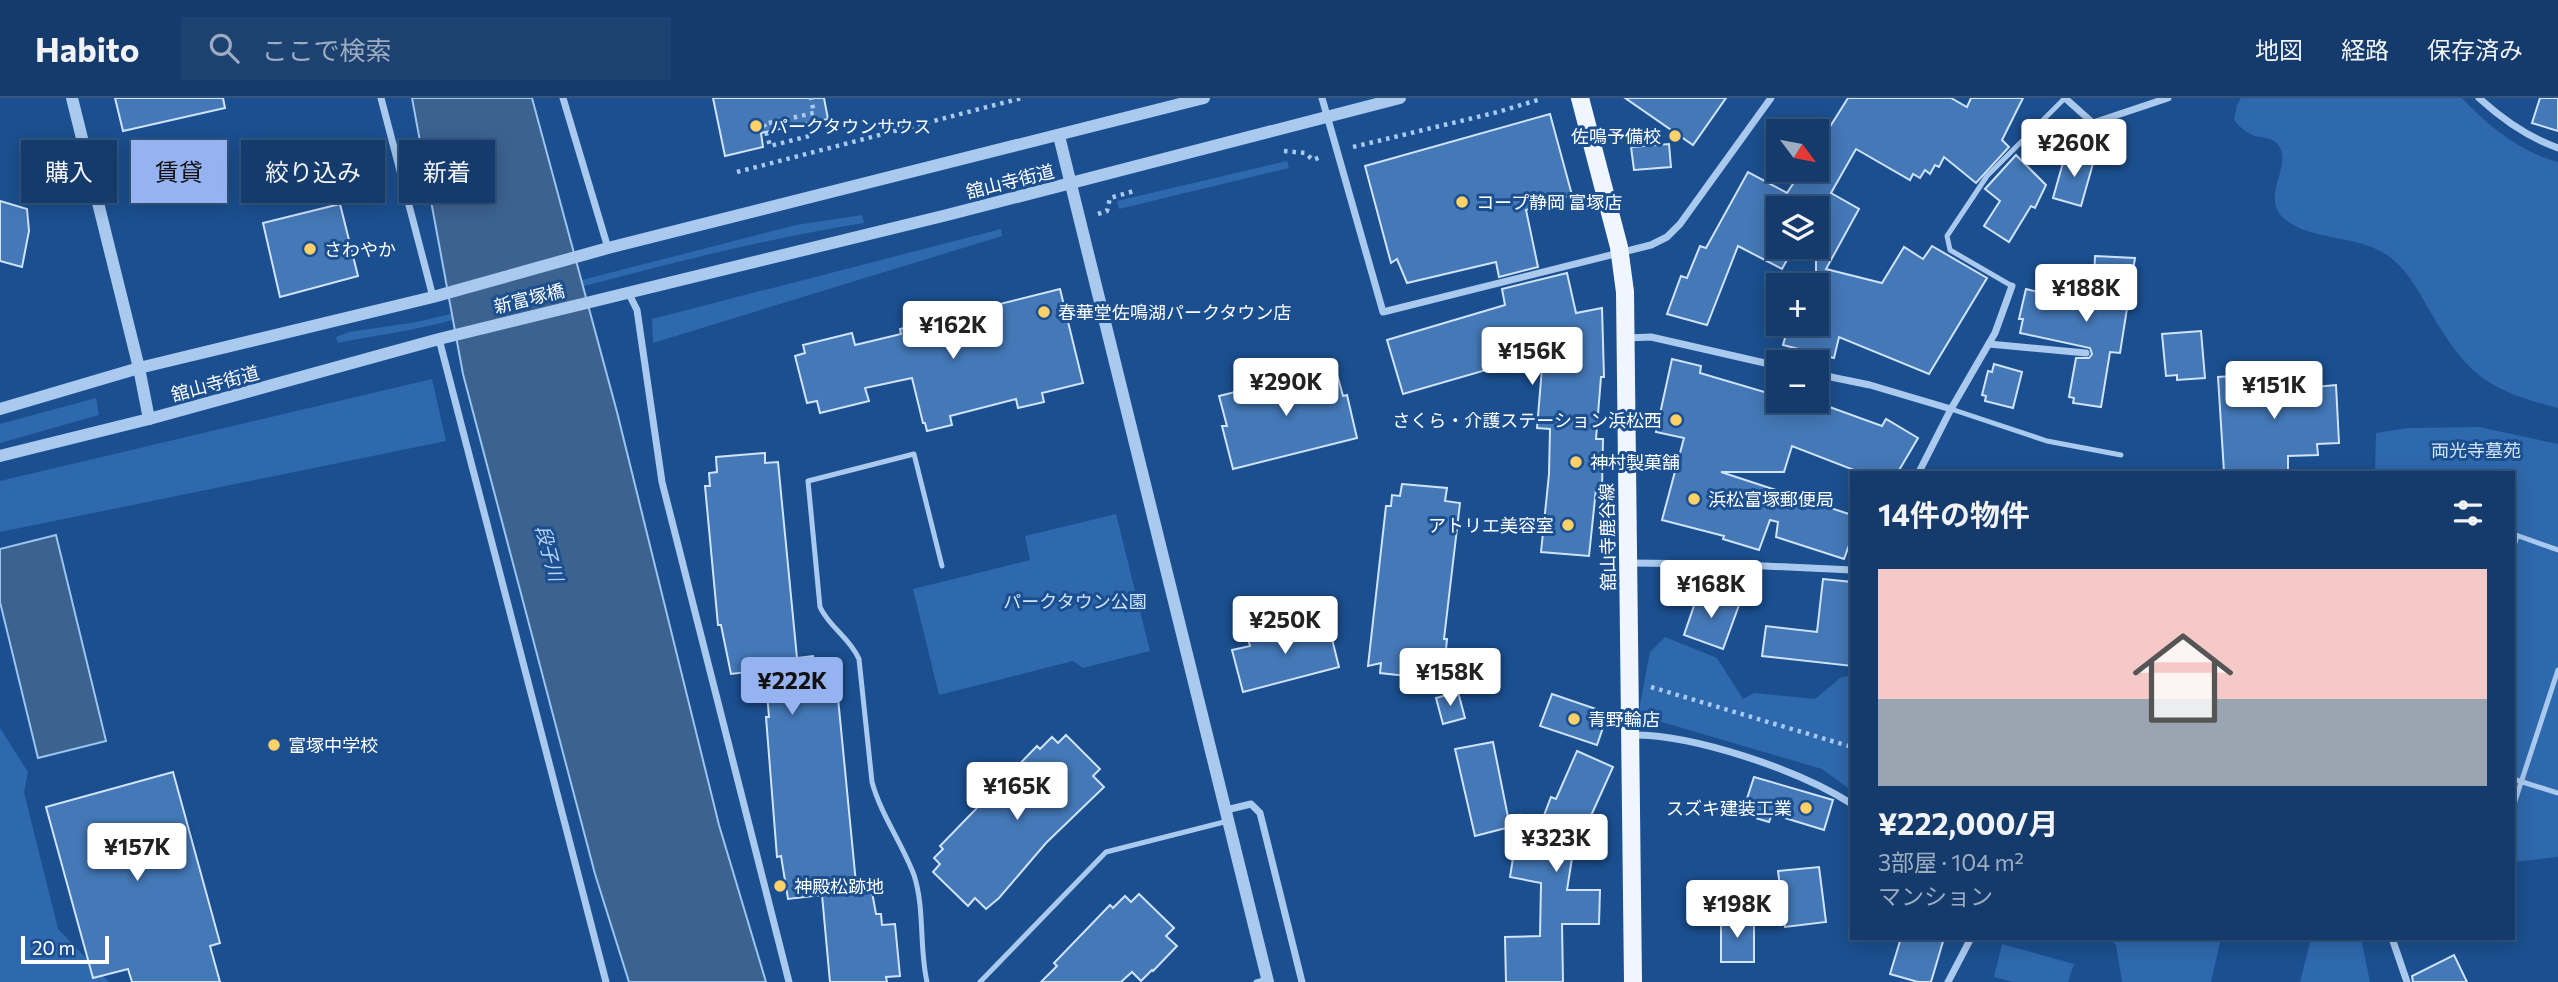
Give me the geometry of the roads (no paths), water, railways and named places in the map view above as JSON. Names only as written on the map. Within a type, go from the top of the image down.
[{"type":"main road","name":"舘山寺鹿谷線","points":[[1580,98],[1620,252],[1625,292],[1633,982]]},
{"type":"street","points":[[72,98],[139,368],[149,419]]},
{"type":"street","points":[[382,98],[433,297]]},
{"type":"street","points":[[563,98],[608,248]]},
{"type":"street","name":"舘山寺街道","points":[[608,248],[1204,98]]},
{"type":"street","points":[[1322,98],[1383,312],[1651,245],[1667,237],[1680,224],[1771,98]]},
{"type":"street","name":"舘山寺街道","points":[[627,291],[1071,183],[1401,98]]},
{"type":"street","points":[[2065,99],[2093,123],[2158,99],[2168,98]]},
{"type":"street","points":[[2480,98],[2503,119],[2528,136],[2558,148]]},
{"type":"street","points":[[1059,135],[1227,815],[1264,981]]},
{"type":"street","name":"新富塚橋","points":[[433,297],[608,248]]},
{"type":"street","points":[[1920,471],[1951,409],[1989,344],[2012,286]]},
{"type":"street","points":[[627,291],[637,310],[662,482],[789,982]]},
{"type":"street","name":"新富塚橋","points":[[439,339],[627,291]]},
{"type":"street","name":"舘山寺街道","points":[[0,409],[139,368],[433,297]]},
{"type":"street","points":[[1626,338],[1651,337],[1766,363]]},
{"type":"street","points":[[439,339],[606,982]]},
{"type":"street","name":"舘山寺街道","points":[[0,456],[149,419],[439,339]]},
{"type":"street","points":[[1989,344],[2086,353]]},
{"type":"street","points":[[1829,377],[1870,385],[1951,409]]},
{"type":"street","points":[[1628,563],[1850,570]]},
{"type":"street","points":[[1630,735],[1650,735],[1731,753],[1809,780],[1850,803]]},
{"type":"street","points":[[1227,815],[1251,804],[1261,813],[1302,982]]},
{"type":"street","points":[[1948,982],[1970,940]]},
{"type":"street","points":[[2393,940],[2407,982]]},
{"type":"street","points":[[600,982],[602,966]]},
{"type":"lane","points":[[2012,286],[1950,250],[1947,236],[1987,176],[2065,99]]},
{"type":"lane","points":[[1951,409],[2047,441],[2121,455]]},
{"type":"lane","points":[[927,982],[914,876],[877,800],[872,782],[859,659],[851,645],[828,622],[820,607],[808,481],[914,454],[942,566]]},
{"type":"lane","points":[[2515,535],[2558,550]]},
{"type":"lane","points":[[2515,801],[2558,670]]},
{"type":"lane","points":[[2515,780],[2558,793]]},
{"type":"lane","points":[[980,982],[1106,852],[1227,815]]},
{"type":"water","name":"段子川","points":[[412,98],[532,98],[617,412],[719,825],[766,982],[629,982],[595,874],[463,374],[431,203],[495,203],[495,140],[420,140]]},
{"type":"water","points":[[56,535],[106,741],[38,758],[0,602],[0,549]]},
{"type":"place","name":"パークタウンサウス","points":[[756,126]]},
{"type":"place","name":"佐鳴予備校","points":[[1675,136]]},
{"type":"place","name":"コープ静岡 富塚店","points":[[1462,202]]},
{"type":"place","name":"さわやか","points":[[310,249]]},
{"type":"place","name":"春華堂佐鳴湖パークタウン店","points":[[1044,312]]},
{"type":"place","name":"さくら・介護ステーション浜松西","points":[[1676,420]]},
{"type":"place","name":"神村製菓舗","points":[[1576,462]]},
{"type":"place","name":"浜松富塚郵便局","points":[[1694,499]]},
{"type":"place","name":"アトリエ美容室","points":[[1568,525]]},
{"type":"place","name":"青野輪店","points":[[1574,719]]},
{"type":"place","name":"富塚中学校","points":[[274,745]]},
{"type":"place","name":"スズキ建装工業","points":[[1806,808]]},
{"type":"place","name":"神殿松跡地","points":[[780,886]]},
{"type":"park label","name":"両光寺墓苑","points":[[2476,450]]},
{"type":"park label","name":"パークタウン公園","points":[[1075,601]]}]
